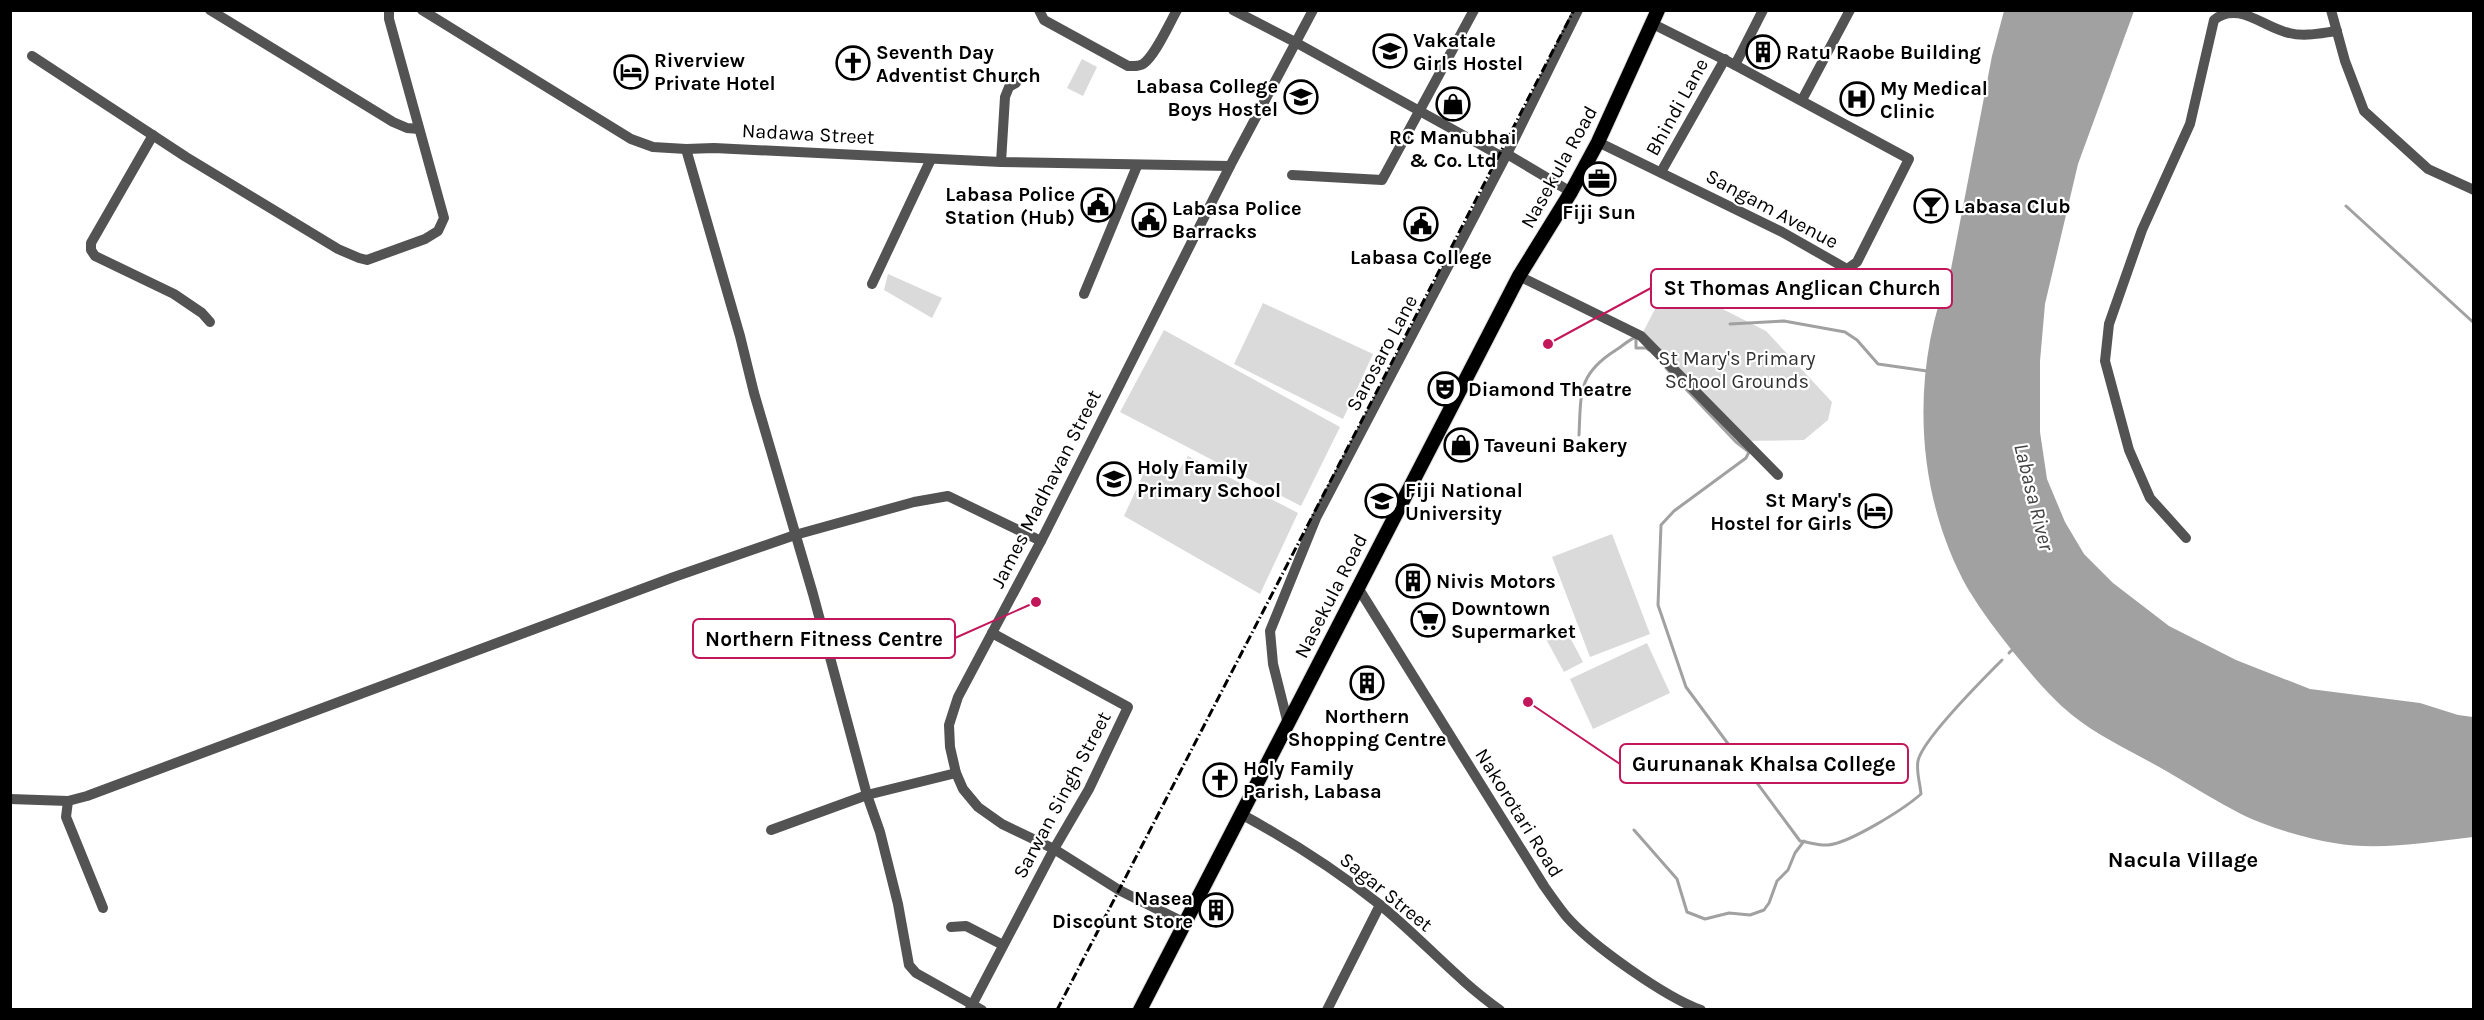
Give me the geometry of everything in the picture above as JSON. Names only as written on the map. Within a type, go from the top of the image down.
[{"type":"main road","name":"Nasekula Road","points":[[1140,1010],[1519,276],[1571,192],[1598,142],[1655,17]]},
{"type":"street","points":[[210,10],[393,122],[407,128],[419,129]]},
{"type":"street","points":[[32,56],[153,135],[338,249],[367,260],[425,239],[438,231],[444,218],[389,19],[389,10]]},
{"type":"street","name":"Nadawa Street","points":[[422,10],[631,139],[653,147],[1001,162],[1230,166]]},
{"type":"street","points":[[1040,10],[1044,20],[1128,66],[1139,66],[1146,62],[1177,10]]},
{"type":"street","points":[[1233,10],[1499,155],[1507,154],[1571,192]]},
{"type":"street","name":"James Madhavan Street","points":[[1185,924],[1119,890],[1054,849],[991,818],[963,789],[950,747],[949,725],[958,697],[1041,541],[1230,166],[1312,10]]},
{"type":"street","points":[[1292,175],[1382,180],[1474,10]]},
{"type":"street","name":"Sarosaro Lane","points":[[1288,724],[1273,663],[1270,631],[1316,518],[1507,154],[1578,10]]},
{"type":"street","points":[[1735,65],[1763,10]]},
{"type":"street","points":[[1655,17],[1735,65],[1802,100],[1850,10]]},
{"type":"street","points":[[2331,10],[2364,111],[2428,169],[2474,190]]},
{"type":"street","points":[[2186,538],[2150,498],[2129,450],[2105,361],[2109,324],[2142,230],[2190,124],[2214,20],[2223,12],[2238,12],[2286,33],[2301,35],[2337,31]]},
{"type":"street","name":"Bhindi Lane","points":[[1661,172],[1725,59]]},
{"type":"street","points":[[1001,162],[1005,97],[1009,87],[1016,83]]},
{"type":"street","name":"Sangam Avenue","points":[[1598,142],[1782,232],[1846,269],[1857,262],[1909,159],[1802,100]]},
{"type":"street","points":[[153,135],[91,243],[91,250],[95,256],[182,298],[210,322]]},
{"type":"street","points":[[686,149],[867,795],[880,832],[909,965],[916,973],[975,1008]]},
{"type":"street","points":[[872,284],[931,159]]},
{"type":"street","points":[[1084,294],[1137,166]]},
{"type":"street","points":[[1519,276],[1641,336],[1778,474]]},
{"type":"street","points":[[11,799],[68,801],[148,775],[674,577],[795,535],[914,502],[948,496],[1041,541]]},
{"type":"street","name":"Nakorotari Road","points":[[1357,586],[1544,886],[1566,916],[1588,938],[1660,989],[1701,1010]]},
{"type":"street","name":"Sarwan Singh Street","points":[[975,1008],[1003,945],[1089,789],[1128,707],[992,633]]},
{"type":"street","points":[[771,830],[867,795],[956,772]]},
{"type":"street","points":[[68,801],[66,817],[103,908]]},
{"type":"street","name":"Sagar Street","points":[[1241,814],[1286,838],[1380,905],[1450,970],[1500,1010]]},
{"type":"street","points":[[1327,1010],[1380,905]]},
{"type":"street","points":[[951,927],[966,926],[1003,945]]},
{"type":"green space","points":[[1082,59],[1097,67],[1083,96],[1067,88]]},
{"type":"green space","points":[[888,274],[942,298],[932,318],[884,290]]},
{"type":"green space","name":"St Mary's Primary School Grounds","points":[[1669,282],[1766,331],[1832,402],[1828,420],[1804,440],[1742,441],[1641,336]]},
{"type":"green space","points":[[1263,303],[1373,354],[1343,419],[1234,364]]},
{"type":"green space","points":[[1164,330],[1340,427],[1301,506],[1120,412]]},
{"type":"green space","points":[[1188,456],[1298,513],[1260,594],[1124,516],[1147,466],[1174,478]]},
{"type":"green space","points":[[1612,534],[1650,634],[1590,657],[1552,557]]},
{"type":"green space","points":[[1565,628],[1583,662],[1564,672],[1546,639]]},
{"type":"green space","points":[[1647,643],[1670,693],[1593,729],[1570,679]]},
{"type":"water","name":"Labasa River","points":[[2004,11],[2134,11],[2078,164],[2045,304],[2040,361],[2040,432],[2047,479],[2065,522],[2084,554],[2113,583],[2169,626],[2236,660],[2310,689],[2420,703],[2458,715],[2473,717],[2473,837],[2404,845],[2351,845],[2299,835],[2241,814],[2106,738],[2072,715],[2021,661],[1990,622],[1968,589],[1950,552],[1937,513],[1928,472],[1924,431],[1924,389],[1929,348],[1938,308],[1951,269],[1992,56]]},
{"type":"waterway","points":[[2346,206],[2474,323]]},
{"type":"waterway","points":[[1730,324],[1784,321],[1845,332],[1857,340],[1878,364],[1927,371]]},
{"type":"waterway","points":[[1579,435],[1584,385],[1594,367],[1636,337],[1636,348],[1649,350]]},
{"type":"waterway","points":[[1666,368],[1736,442],[1749,452],[1746,458],[1674,511],[1661,525],[1658,605],[1686,687],[1800,841],[1828,845],[1838,843],[1863,832],[1921,794],[1918,761],[1922,751],[1955,709],[2002,660]]},
{"type":"waterway","points":[[2009,653],[2012,650]]},
{"type":"waterway","points":[[1634,830],[1677,879],[1687,912],[1705,919],[1729,913],[1750,915],[1764,910],[1777,881],[1788,870],[1795,853],[1804,841]]},
{"type":"railway","points":[[1057,1010],[1574,10]]},
{"type":"place","name":"Vakatale Girls Hostel","points":[[1390,51]]},
{"type":"place","name":"Ratu Raobe Building","points":[[1763,52]]},
{"type":"place","name":"Seventh Day Adventist Church","points":[[853,63]]},
{"type":"place","name":"Riverview Private Hotel","points":[[631,72]]},
{"type":"place","name":"Labasa College Boys Hostel","points":[[1301,97]]},
{"type":"place","name":"My Medical Clinic","points":[[1857,99]]},
{"type":"place","name":"RC Manubhai & Co. Ltd","points":[[1453,104]]},
{"type":"place","name":"Fiji Sun","points":[[1599,179]]},
{"type":"place","name":"Labasa Police Station (Hub)","points":[[1098,205]]},
{"type":"place","name":"Labasa Club","points":[[1931,206]]},
{"type":"place","name":"Labasa Police Barracks","points":[[1149,220]]},
{"type":"place","name":"Labasa College","points":[[1421,224]]},
{"type":"place","name":"St Thomas Anglican Church","points":[[1548,344]]},
{"type":"place","name":"Diamond Theatre","points":[[1445,389]]},
{"type":"place","name":"Taveuni Bakery","points":[[1461,445]]},
{"type":"place","name":"Holy Family Primary School","points":[[1114,479]]},
{"type":"place","name":"Fiji National University","points":[[1382,501]]},
{"type":"place","name":"St Mary's Hostel for Girls","points":[[1875,511]]},
{"type":"place","name":"Nivis Motors","points":[[1413,581]]},
{"type":"place","name":"Northern Fitness Centre","points":[[1036,602]]},
{"type":"place","name":"Downtown Supermarket","points":[[1428,620]]},
{"type":"place","name":"Northern Shopping Centre","points":[[1367,683]]},
{"type":"place","name":"Gurunanak Khalsa College","points":[[1528,702]]},
{"type":"place","name":"Holy Family Parish, Labasa","points":[[1220,780]]},
{"type":"place","name":"Nasea Discount Store","points":[[1216,910]]},
{"type":"district","name":"Nacula Village","points":[[2183,860]]}]
